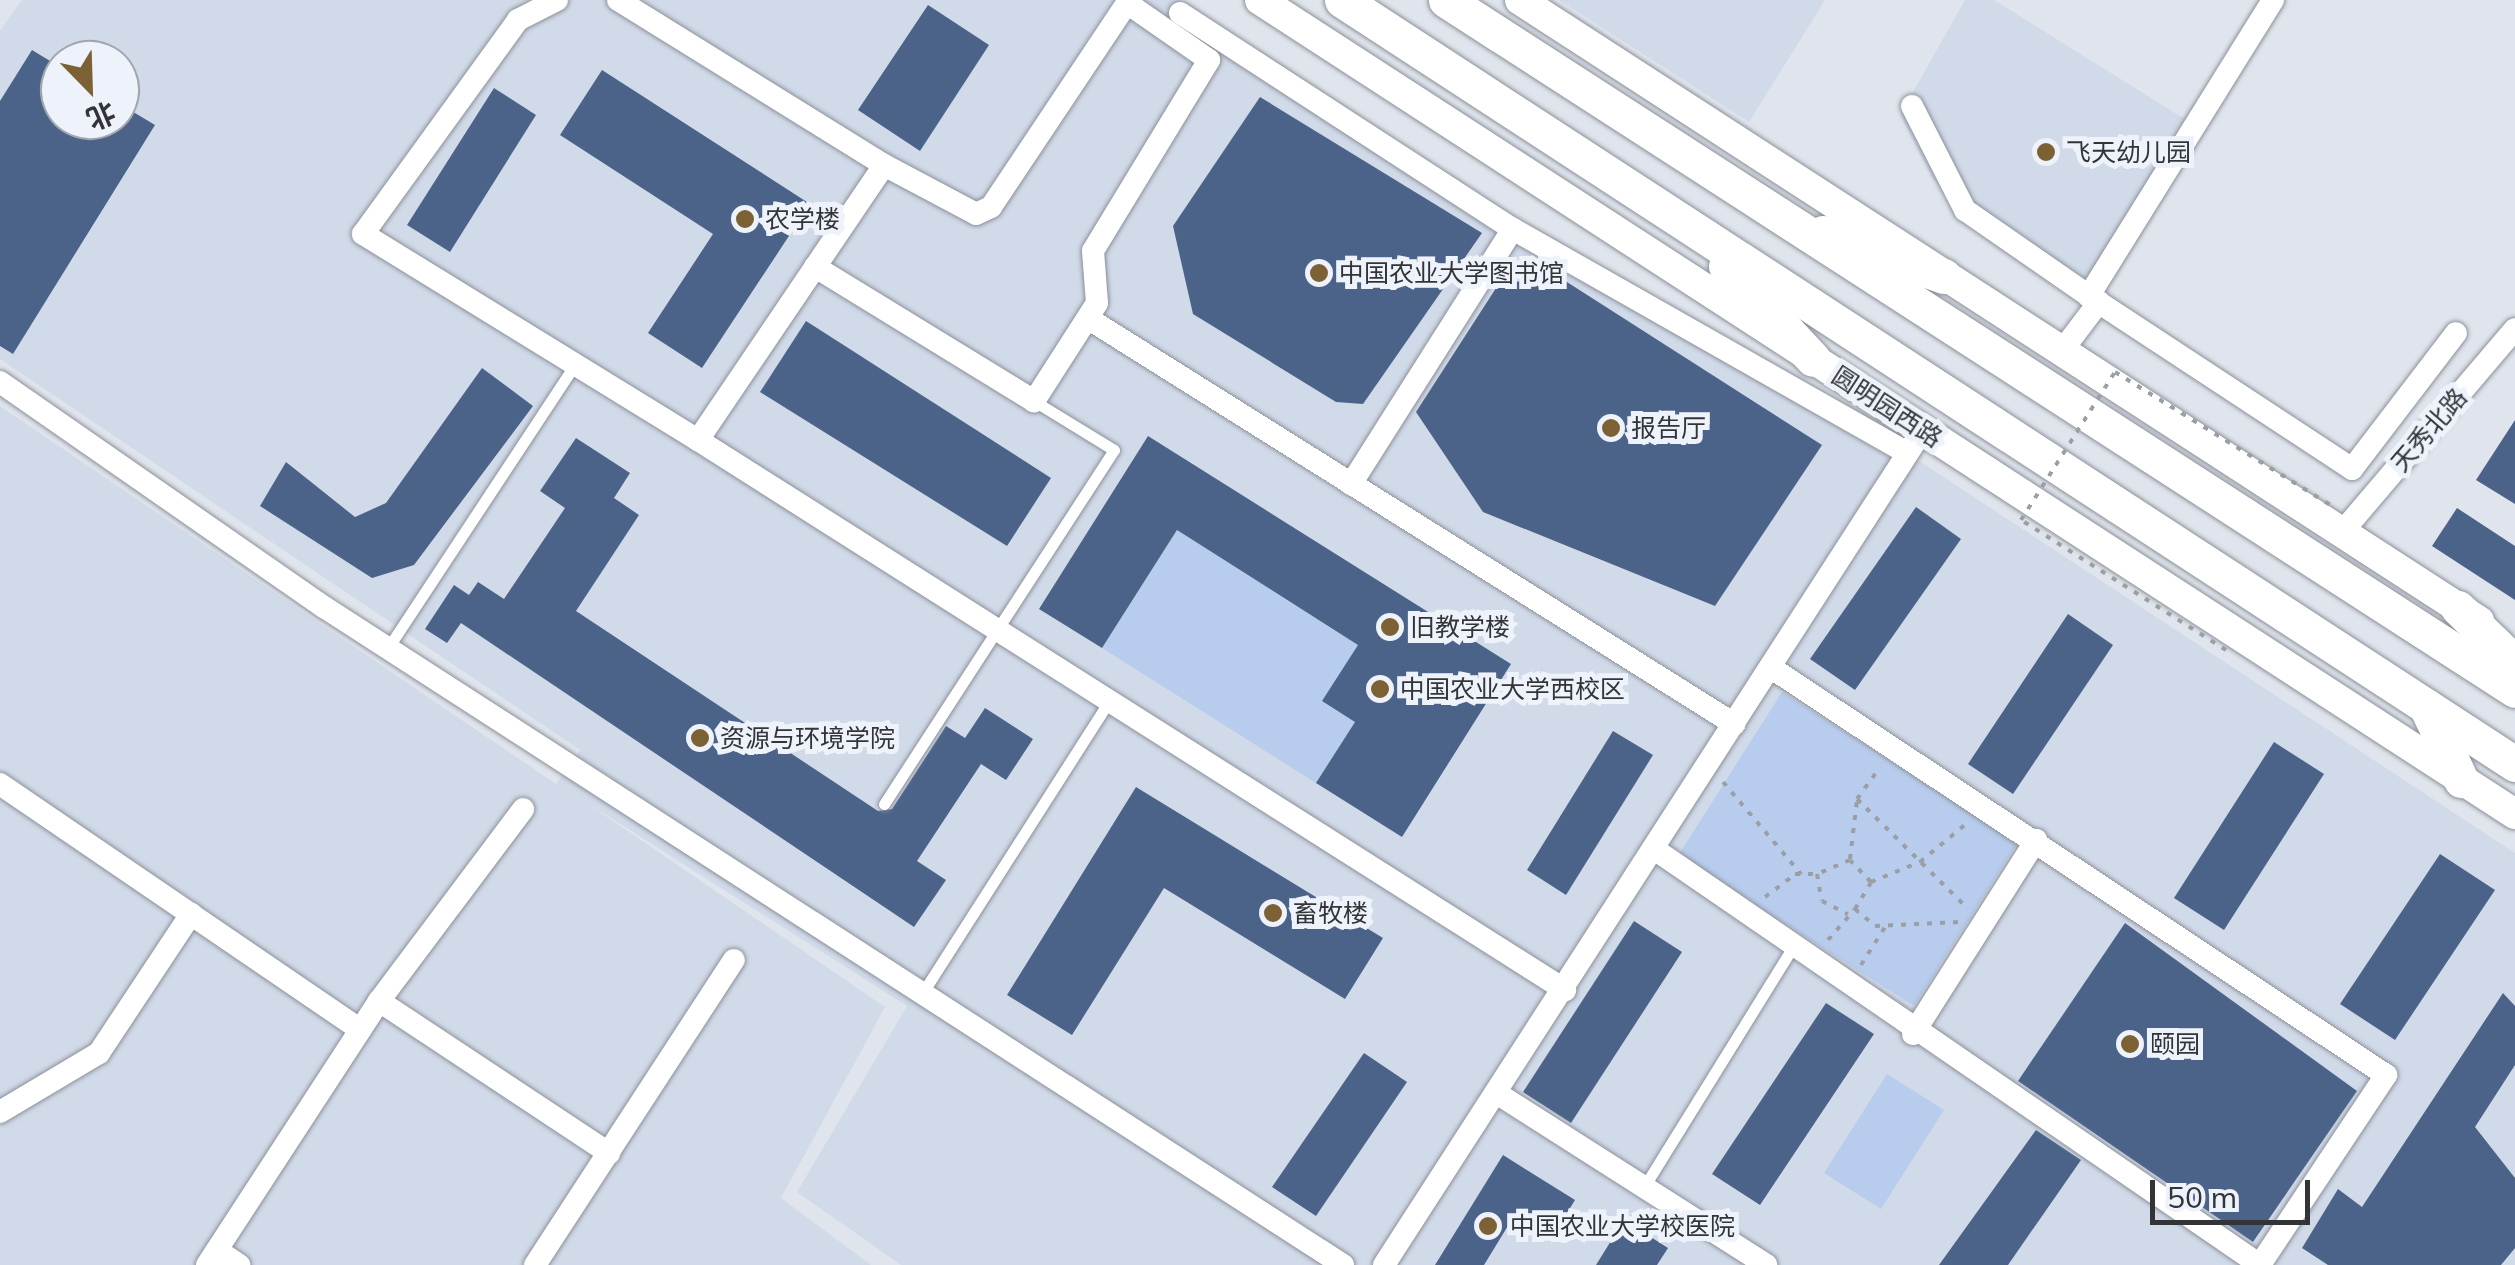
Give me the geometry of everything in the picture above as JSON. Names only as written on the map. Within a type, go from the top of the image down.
[{"type":"main road","name":"圆明园西路","points":[[1342,0],[2515,764]]},
{"type":"main road","points":[[1426,0],[1458,9],[1764,212],[2515,690]]},
{"type":"main road","points":[[1764,212],[1944,276]]},
{"type":"main road","points":[[1695,232],[1814,359]]},
{"type":"main road","points":[[2458,608],[2515,663]]},
{"type":"main road","points":[[2426,705],[2462,780]]},
{"type":"street","points":[[557,0],[518,20],[362,234],[698,440],[1565,990]]},
{"type":"street","points":[[618,0],[884,164],[976,214],[991,207],[1127,4],[1179,15],[1513,229],[1914,442],[1657,850],[1384,1265]]},
{"type":"street","name":"圆明园西路","points":[[1260,0],[1814,359],[1914,442],[2515,814]]},
{"type":"street","points":[[1520,0],[2062,352],[2337,518],[2458,608],[2515,644]]},
{"type":"street","points":[[2062,352],[2274,0]]},
{"type":"street","points":[[815,267],[1034,401],[1097,302],[1093,251],[1209,60],[1179,15]]},
{"type":"street","points":[[1912,106],[1965,210],[2094,300],[2352,469],[2456,333]]},
{"type":"street","points":[[698,440],[884,164]]},
{"type":"street","points":[[1351,484],[1513,229]]},
{"type":"street","points":[[1088,319],[1734,724]]},
{"type":"street","name":"天秀北路","points":[[2337,518],[2515,330]]},
{"type":"street","points":[[0,382],[388,648],[925,989],[1343,1265]]},
{"type":"street","points":[[1657,850],[1850,983],[1913,1034],[2261,1264],[2386,1075],[1770,666]]},
{"type":"street","points":[[0,784],[360,1030]]},
{"type":"street","points":[[239,1265],[212,1258],[379,1001],[524,809]]},
{"type":"street","points":[[1913,1034],[2036,840]]},
{"type":"street","points":[[0,1112],[99,1053],[190,914]]},
{"type":"street","points":[[535,1265],[734,960]]},
{"type":"street","points":[[379,1001],[609,1152]]},
{"type":"street","points":[[1498,1094],[1766,1265]]},
{"type":"lane","points":[[388,648],[574,364]]},
{"type":"lane","points":[[884,804],[999,633],[1114,450],[1034,401]]},
{"type":"lane","points":[[925,989],[1110,700]]},
{"type":"lane","points":[[1644,1187],[1794,945]]},
{"type":"path","points":[[2226,650],[2021,520],[2115,372],[2337,518]]},
{"type":"path","points":[[1870,882],[1850,860],[1857,799],[1898,750]]},
{"type":"path","points":[[1709,764],[1800,874]]},
{"type":"path","points":[[1857,799],[1985,926]]},
{"type":"path","points":[[1814,959],[1856,908],[1870,882],[1920,862],[1981,804]]},
{"type":"path","points":[[1752,916],[1768,893],[1800,874],[1817,874],[1850,860]]},
{"type":"path","points":[[1817,874],[1822,901],[1848,914]]},
{"type":"path","points":[[1856,908],[1885,927],[1934,918],[1985,926]]},
{"type":"path","points":[[1850,983],[1885,927]]},
{"type":"shaded area","name":"中国农业大学西校区","points":[[22,0],[1179,0],[1515,226],[1907,453],[2515,853],[2515,1265],[901,1265],[797,1192],[907,1006],[584,801],[885,1007],[781,1198],[871,1265],[0,1265],[0,406],[556,784],[580,750],[0,359],[0,31]]},
{"type":"shaded area","points":[[1559,0],[1825,0],[1749,122]]},
{"type":"shaded area","name":"飞天幼儿园","points":[[1965,0],[1994,0],[2191,123],[2083,287],[1933,180],[1900,115]]},
{"type":"shaded area","points":[[1177,530],[1358,645],[1355,722],[1316,783],[1102,648]]},
{"type":"shaded area","points":[[1782,692],[2018,842],[1914,1006],[1678,856]]},
{"type":"shaded area","points":[[1887,1074],[1944,1110],[1881,1209],[1824,1173]]},
{"type":"building","points":[[928,5],[989,45],[920,151],[858,110]]},
{"type":"building","points":[[32,50],[40,55],[40,140],[140,140],[140,116],[155,125],[13,354],[0,346],[0,101]]},
{"type":"building","name":"农学楼","points":[[602,70],[810,204],[702,368],[648,333],[713,234],[560,135]]},
{"type":"building","points":[[494,88],[536,115],[450,252],[407,225]]},
{"type":"building","name":"中国农业大学图书馆","points":[[1260,97],[1482,233],[1363,404],[1336,402],[1193,314],[1173,226]]},
{"type":"building","name":"报告厅","points":[[1556,275],[1822,445],[1715,606],[1483,512],[1416,412],[1498,285]]},
{"type":"building","points":[[806,321],[1051,478],[1007,546],[760,392]]},
{"type":"building","points":[[482,368],[533,406],[414,565],[372,578],[260,506],[286,462],[355,517],[386,503]]},
{"type":"building","points":[[2515,420],[2515,504],[2476,480]]},
{"type":"building","name":"旧教学楼","points":[[1148,436],[1511,664],[1402,837],[1316,783],[1355,722],[1322,701],[1358,645],[1177,530],[1102,648],[1039,609]]},
{"type":"building","points":[[576,438],[630,473],[614,498],[639,515],[576,611],[878,811],[892,809],[946,726],[965,738],[985,708],[1033,739],[1006,780],[981,764],[917,861],[946,880],[914,927],[461,623],[447,643],[425,629],[454,585],[469,595],[478,582],[504,599],[565,508],[540,491]]},
{"type":"building","points":[[1916,507],[1961,539],[1855,690],[1810,659]]},
{"type":"building","points":[[2457,508],[2515,546],[2515,600],[2432,546]]},
{"type":"building","points":[[2068,614],[2113,645],[2013,794],[1968,764]]},
{"type":"building","points":[[1613,731],[1653,755],[1566,895],[1527,870]]},
{"type":"building","points":[[2274,742],[2324,774],[2224,930],[2174,898]]},
{"type":"building","name":"畜牧楼","points":[[1136,787],[1383,938],[1345,999],[1164,888],[1072,1035],[1007,995]]},
{"type":"building","points":[[2440,854],[2495,890],[2395,1040],[2340,1004]]},
{"type":"building","points":[[1634,921],[1682,952],[1571,1123],[1523,1092]]},
{"type":"building","points":[[2125,923],[2357,1091],[2253,1242],[2018,1081]]},
{"type":"building","points":[[2503,993],[2515,1006],[2515,1065],[2475,1127],[2515,1178],[2515,1248],[2501,1265],[2328,1265],[2302,1248],[2338,1189],[2362,1207]]},
{"type":"building","points":[[1826,1003],[1874,1034],[1760,1205],[1712,1174]]},
{"type":"building","points":[[1364,1053],[1407,1082],[1316,1216],[1272,1187]]},
{"type":"building","points":[[2036,1130],[2081,1160],[2008,1265],[1939,1265]]},
{"type":"building","points":[[1503,1155],[1575,1200],[1551,1239],[1514,1216],[1484,1265],[1435,1265]]},
{"type":"building","points":[[1624,1220],[1668,1248],[1657,1265],[1596,1265]]},
{"type":"place","name":"飞天幼儿园","points":[[2046,152]]},
{"type":"place","name":"农学楼","points":[[745,219]]},
{"type":"place","name":"中国农业大学图书馆","points":[[1319,273]]},
{"type":"place","name":"报告厅","points":[[1611,428]]},
{"type":"place","name":"旧教学楼","points":[[1390,627]]},
{"type":"place","name":"中国农业大学西校区","points":[[1380,689]]},
{"type":"place","name":"资源与环境学院","points":[[700,738]]},
{"type":"place","name":"畜牧楼","points":[[1273,913]]},
{"type":"place","name":"颐园","points":[[2130,1044]]},
{"type":"place","name":"中国农业大学校医院","points":[[1488,1226]]}]
